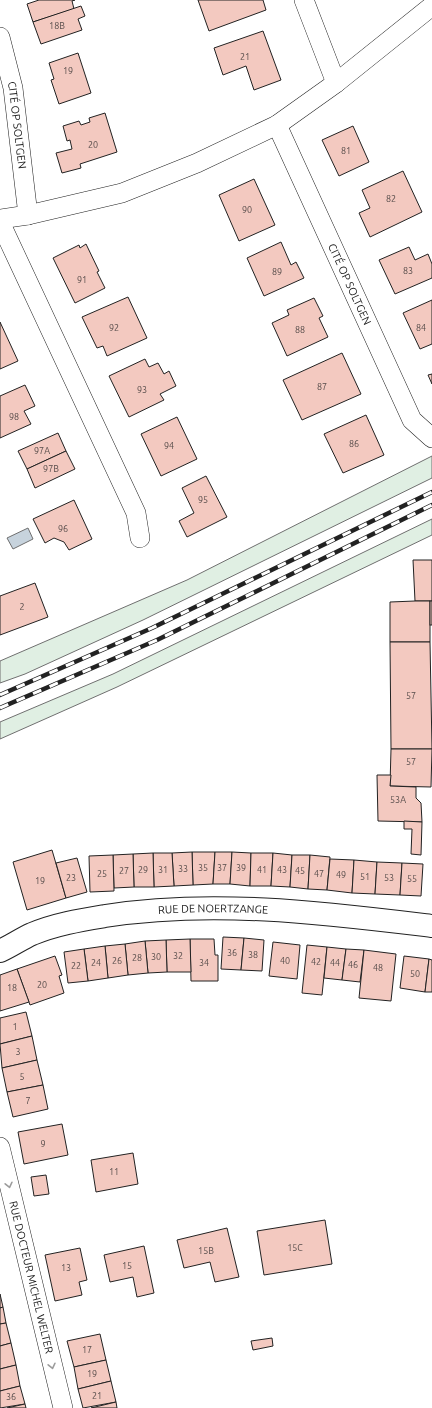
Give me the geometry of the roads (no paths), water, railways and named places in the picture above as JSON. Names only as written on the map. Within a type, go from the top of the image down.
[{"type":"main road","name":"RUE DE NOERTZANGE","points":[[0,951],[32,934],[71,921],[142,910],[208,908],[274,910],[357,917],[432,926]]},
{"type":"street","points":[[304,0],[336,83]]},
{"type":"street","points":[[140,538],[136,513],[0,220],[122,193],[197,163],[277,125],[336,83],[432,6]]},
{"type":"street","name":"CITÉ OP SOLTGEN","points":[[0,37],[13,88],[28,215]]},
{"type":"street","name":"CITÉ OP SOLTGEN","points":[[277,125],[412,420],[432,438]]},
{"type":"street","name":"RUE DOCTEUR MICHEL WELTER","points":[[0,1147],[63,1408]]},
{"type":"railway","points":[[0,695],[152,628],[432,492]]},
{"type":"railway","points":[[0,708],[157,640],[432,505]]}]
